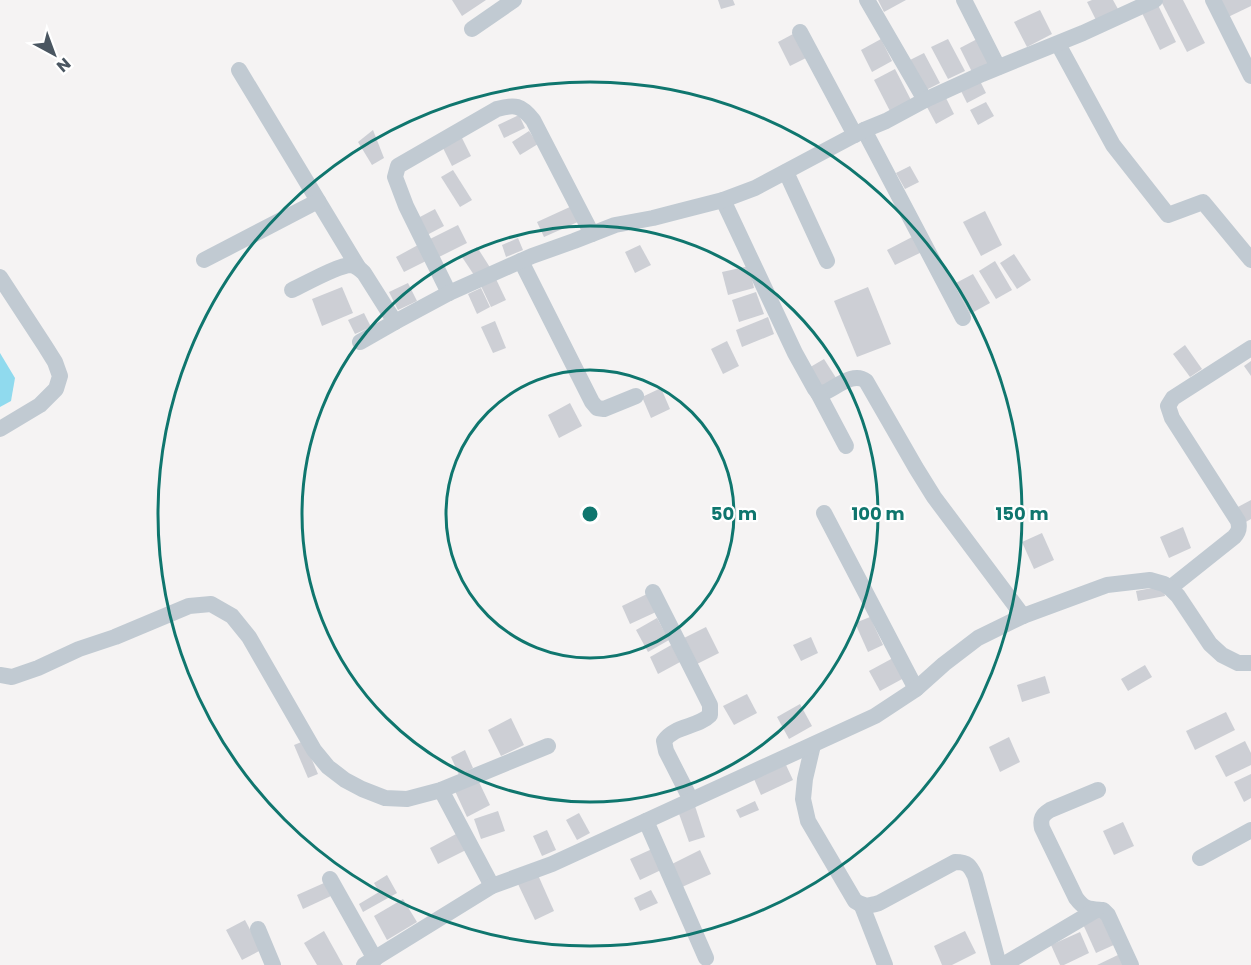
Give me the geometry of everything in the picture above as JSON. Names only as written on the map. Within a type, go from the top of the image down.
[{"type":"street","points":[[472,29],[514,0]]},
{"type":"street","points":[[867,0],[925,100]]},
{"type":"street","points":[[964,0],[998,67]]},
{"type":"street","points":[[360,342],[449,293],[521,261],[615,225],[723,200],[754,188],[925,100],[1155,0]]},
{"type":"street","points":[[1213,0],[1250,72]]},
{"type":"street","points":[[800,32],[963,318]]},
{"type":"street","points":[[1058,44],[1113,145],[1168,215],[1203,202],[1251,260]]},
{"type":"street","points":[[240,70],[358,267],[394,322]]},
{"type":"street","points":[[449,293],[406,206],[395,177],[398,166],[408,159],[497,109],[509,106],[520,107],[528,112],[592,234]]},
{"type":"street","points":[[786,172],[827,261]]},
{"type":"street","points":[[723,200],[795,353],[846,446]]},
{"type":"street","points":[[204,260],[318,201]]},
{"type":"street","points":[[521,261],[597,408],[603,409],[636,396]]},
{"type":"street","points":[[292,290],[341,267],[350,265],[358,267]]},
{"type":"street","points":[[0,277],[55,362],[60,376],[56,389],[39,405],[0,429]]},
{"type":"street","points":[[1170,588],[1234,537],[1239,526],[1238,520],[1172,418],[1168,406],[1173,398],[1251,348]]},
{"type":"street","points":[[818,393],[831,390],[854,377],[861,377],[866,381],[934,497],[1023,616]]},
{"type":"street","points":[[824,513],[916,689]]},
{"type":"street","points":[[330,879],[370,962],[492,886],[552,864],[875,716],[916,689],[978,638],[1023,616],[1107,585],[1150,580],[1164,584],[1178,596],[1210,644],[1222,655],[1238,663],[1251,663]]},
{"type":"street","points":[[653,592],[710,705],[710,715],[704,721],[679,729],[664,741],[666,751],[691,800]]},
{"type":"street","points":[[0,675],[12,677],[189,606],[211,604],[232,616],[249,637],[314,750],[328,767],[362,789],[385,798],[407,799],[441,790],[548,746]]},
{"type":"street","points":[[813,745],[803,800],[808,821],[855,901],[862,906],[885,965]]},
{"type":"street","points":[[441,790],[492,886]]},
{"type":"street","points":[[1098,790],[1050,810],[1040,820],[1076,898],[1088,909],[1103,910],[1108,915],[1131,965]]},
{"type":"street","points":[[646,821],[706,958]]},
{"type":"street","points":[[1200,858],[1251,830]]},
{"type":"street","points":[[862,906],[879,903],[956,862],[964,862],[975,876],[1001,965],[1096,909]]},
{"type":"street","points":[[258,929],[273,965]]},
{"type":"water","points":[[0,353],[15,378],[11,401],[0,407]]},
{"type":"building","points":[[452,0],[486,0],[462,16]]},
{"type":"building","points":[[718,0],[733,0],[735,5],[721,9]]},
{"type":"building","points":[[878,0],[906,0],[884,12]]},
{"type":"building","points":[[1113,0],[1118,9],[1096,20],[1087,2]]},
{"type":"building","points":[[1183,0],[1205,43],[1187,52],[1161,1]]},
{"type":"building","points":[[1217,0],[1251,0],[1251,6],[1226,18]]},
{"type":"building","points":[[1157,3],[1176,42],[1160,50],[1141,11]]},
{"type":"building","points":[[1040,10],[1052,34],[1027,47],[1014,22]]},
{"type":"building","points":[[793,34],[806,58],[790,66],[778,42]]},
{"type":"building","points":[[979,38],[992,62],[972,72],[960,48]]},
{"type":"building","points":[[881,39],[892,61],[872,72],[861,50]]},
{"type":"building","points":[[948,39],[965,71],[948,79],[931,47]]},
{"type":"building","points":[[924,53],[940,83],[922,92],[906,62]]},
{"type":"building","points":[[895,69],[913,104],[892,115],[874,80]]},
{"type":"building","points":[[978,77],[986,93],[967,103],[959,87]]},
{"type":"building","points":[[946,98],[954,114],[936,124],[927,107]]},
{"type":"building","points":[[986,102],[994,116],[978,125],[970,110]]},
{"type":"building","points":[[519,115],[525,128],[504,138],[498,125]]},
{"type":"building","points":[[373,130],[384,158],[372,165],[358,142]]},
{"type":"building","points":[[529,131],[538,144],[520,155],[512,142]]},
{"type":"building","points":[[460,134],[471,156],[452,166],[441,144]]},
{"type":"building","points":[[910,166],[919,182],[905,189],[896,173]]},
{"type":"building","points":[[453,170],[472,200],[460,207],[441,177]]},
{"type":"building","points":[[572,206],[580,221],[544,237],[537,222]]},
{"type":"building","points":[[435,209],[444,226],[427,235],[418,218]]},
{"type":"building","points":[[985,211],[1002,245],[981,256],[963,222]]},
{"type":"building","points":[[458,225],[467,243],[439,257],[430,239]]},
{"type":"building","points":[[916,235],[924,251],[895,265],[887,250]]},
{"type":"building","points":[[518,238],[523,250],[506,257],[502,245]]},
{"type":"building","points":[[418,245],[426,261],[404,272],[396,257]]},
{"type":"building","points":[[640,245],[651,265],[635,273],[625,252]]},
{"type":"building","points":[[477,247],[491,269],[474,275],[462,257]]},
{"type":"building","points":[[1014,254],[1031,280],[1017,289],[1000,263]]},
{"type":"building","points":[[995,261],[1012,290],[996,299],[979,271]]},
{"type":"building","points":[[749,266],[754,288],[728,295],[722,272]]},
{"type":"building","points":[[973,274],[990,303],[970,314],[954,284]]},
{"type":"building","points":[[495,277],[506,300],[491,307],[480,284]]},
{"type":"building","points":[[408,283],[417,301],[398,310],[389,292]]},
{"type":"building","points":[[342,287],[353,313],[322,326],[312,299]]},
{"type":"building","points":[[868,287],[891,344],[857,357],[834,301]]},
{"type":"building","points":[[481,288],[490,307],[477,314],[468,294]]},
{"type":"building","points":[[756,292],[764,314],[739,322],[732,300]]},
{"type":"building","points":[[364,313],[371,327],[355,334],[348,320]]},
{"type":"building","points":[[768,317],[774,334],[742,347],[736,330]]},
{"type":"building","points":[[495,321],[506,348],[493,353],[481,327]]},
{"type":"building","points":[[727,341],[739,366],[723,374],[711,349]]},
{"type":"building","points":[[1185,345],[1202,369],[1190,377],[1173,354]]},
{"type":"building","points":[[824,359],[838,381],[822,391],[807,369]]},
{"type":"building","points":[[1251,361],[1251,376],[1244,366]]},
{"type":"building","points":[[661,388],[670,409],[651,418],[642,397]]},
{"type":"building","points":[[570,403],[582,426],[559,438],[548,415]]},
{"type":"building","points":[[1251,500],[1251,519],[1244,523],[1236,508]]},
{"type":"building","points":[[1183,527],[1191,548],[1169,558],[1160,537]]},
{"type":"building","points":[[1042,533],[1054,560],[1034,569],[1022,542]]},
{"type":"building","points":[[1163,586],[1165,596],[1138,601],[1136,591]]},
{"type":"building","points":[[647,594],[656,612],[630,624],[622,606]]},
{"type":"building","points":[[870,617],[883,645],[868,652],[855,623]]},
{"type":"building","points":[[657,618],[669,640],[648,652],[636,630]]},
{"type":"building","points":[[706,627],[719,653],[697,664],[684,638]]},
{"type":"building","points":[[811,637],[818,653],[801,661],[793,645]]},
{"type":"building","points":[[673,644],[682,661],[658,674],[650,657]]},
{"type":"building","points":[[893,658],[904,678],[880,691],[869,671]]},
{"type":"building","points":[[1145,665],[1152,677],[1128,691],[1121,679]]},
{"type":"building","points":[[1045,676],[1050,693],[1022,702],[1017,685]]},
{"type":"building","points":[[747,694],[757,713],[734,725],[723,706]]},
{"type":"building","points":[[800,704],[812,726],[789,739],[777,717]]},
{"type":"building","points":[[1226,712],[1235,730],[1195,750],[1186,731]]},
{"type":"building","points":[[511,718],[524,745],[501,756],[488,730]]},
{"type":"building","points":[[1009,737],[1020,762],[1000,772],[989,747]]},
{"type":"building","points":[[304,741],[318,774],[308,778],[294,745]]},
{"type":"building","points":[[1245,741],[1251,753],[1251,765],[1226,777],[1215,756]]},
{"type":"building","points":[[465,750],[473,768],[459,775],[451,757]]},
{"type":"building","points":[[786,765],[793,780],[761,795],[754,779]]},
{"type":"building","points":[[1251,774],[1251,798],[1244,802],[1234,782]]},
{"type":"building","points":[[478,780],[490,805],[467,817],[455,791]]},
{"type":"building","points":[[755,801],[759,810],[740,818],[736,810]]},
{"type":"building","points":[[695,806],[705,837],[689,842],[678,811]]},
{"type":"building","points":[[498,811],[505,831],[481,839],[474,819]]},
{"type":"building","points":[[579,813],[590,833],[577,840],[566,820]]},
{"type":"building","points":[[1123,822],[1134,846],[1114,855],[1103,831]]},
{"type":"building","points":[[547,830],[556,850],[542,856],[533,836]]},
{"type":"building","points":[[458,833],[466,850],[438,864],[430,848]]},
{"type":"building","points":[[652,849],[661,870],[640,880],[630,859]]},
{"type":"building","points":[[700,850],[711,874],[682,887],[672,864]]},
{"type":"building","points":[[387,875],[397,893],[363,912],[359,904],[379,892],[374,883]]},
{"type":"building","points":[[538,875],[554,911],[535,920],[518,884]]},
{"type":"building","points":[[324,883],[331,896],[303,909],[297,895]]},
{"type":"building","points":[[651,890],[658,903],[640,911],[634,898]]},
{"type":"building","points":[[403,899],[417,922],[387,940],[374,916]]},
{"type":"building","points":[[1102,913],[1116,944],[1096,953],[1082,922]]},
{"type":"building","points":[[245,920],[261,950],[242,960],[226,930]]},
{"type":"building","points":[[324,931],[343,965],[317,965],[304,943]]},
{"type":"building","points":[[965,931],[976,953],[952,965],[942,965],[934,946]]},
{"type":"building","points":[[1080,932],[1089,953],[1060,965],[1051,945]]},
{"type":"building","points":[[1120,954],[1125,965],[1097,965]]}]
